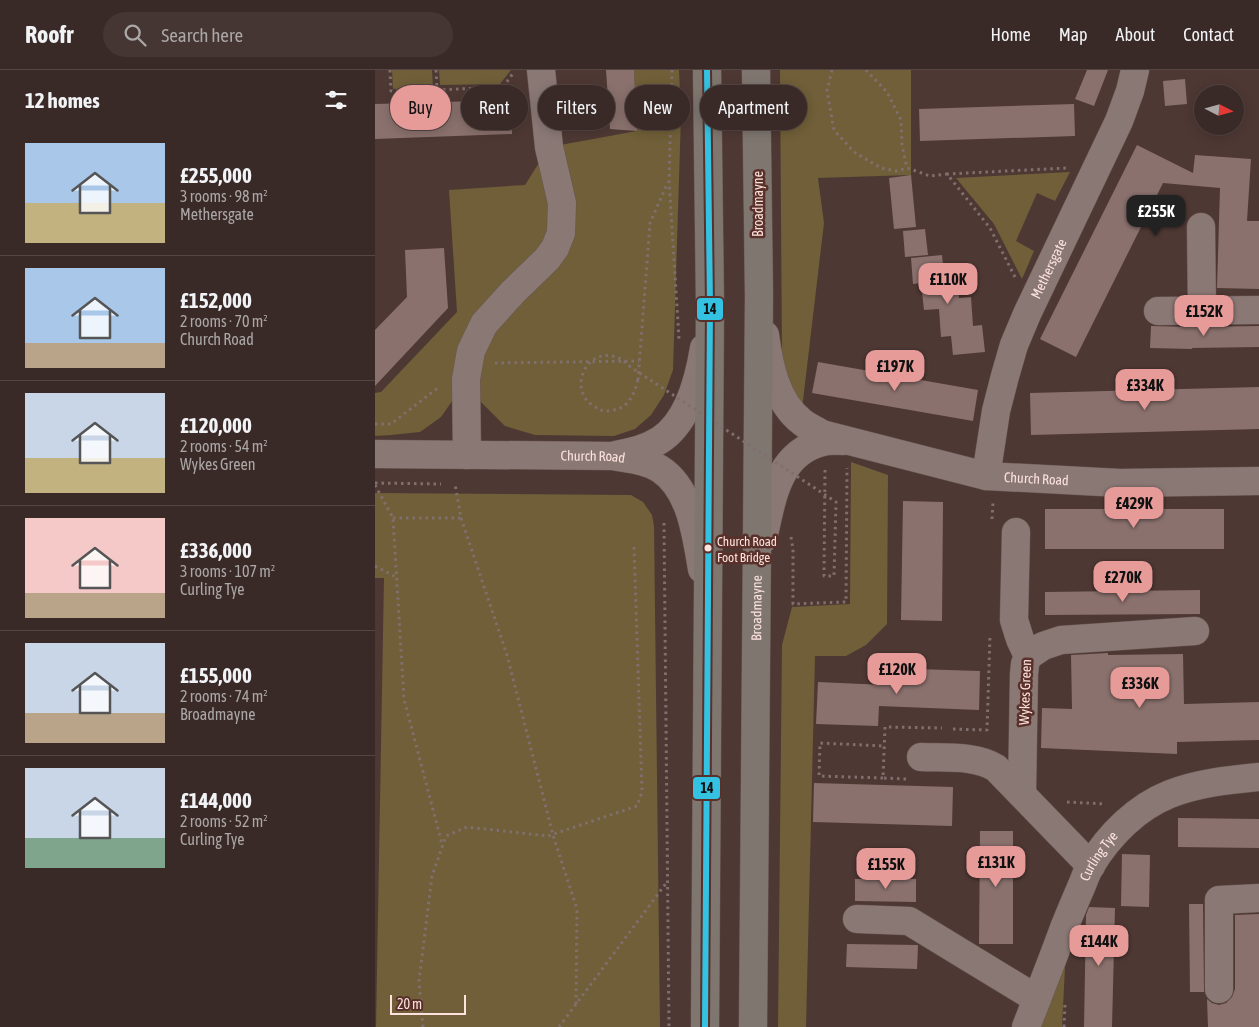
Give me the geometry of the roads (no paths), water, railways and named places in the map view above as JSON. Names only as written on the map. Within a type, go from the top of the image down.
[{"type":"main road","points":[[705,1027],[710,304],[707,70]]},
{"type":"main road","name":"Broadmayne","points":[[753,1027],[759,296],[756,70]]},
{"type":"street","points":[[467,454],[466,379],[471,351],[485,324],[513,292],[547,260],[555,248],[561,233],[562,203],[549,147],[541,70]]},
{"type":"street","name":"Methersgate","points":[[989,488],[996,411],[1014,345],[1119,121],[1130,91],[1135,70]]},
{"type":"street","points":[[1201,227],[1202,310]]},
{"type":"street","name":"Church Road","points":[[759,296],[766,347],[773,376],[783,401],[802,422],[822,434],[847,454]]},
{"type":"street","points":[[612,456],[640,450],[660,440],[671,431],[683,415],[694,392],[703,352],[710,304]]},
{"type":"street","points":[[1158,311],[1259,310]]},
{"type":"street","name":"Church Road","points":[[757,562],[779,478],[789,463],[800,453],[824,442],[847,454],[989,488],[1120,483],[1259,481]]},
{"type":"street","name":"Church Road","points":[[375,454],[612,456],[640,461],[659,468],[680,489],[689,507],[699,550],[708,605]]},
{"type":"street","name":"Wykes Green","points":[[1016,532],[1014,620],[1019,639],[1028,656],[1024,674],[1022,794]]},
{"type":"street","points":[[1028,656],[1043,646],[1061,640],[1195,631]]},
{"type":"street","points":[[916,768],[975,759],[996,768],[1091,866]]},
{"type":"street","name":"Curling Tye","points":[[1026,1027],[1070,912],[1091,866],[1122,827],[1137,813],[1152,803],[1186,788],[1217,781],[1259,777]]},
{"type":"street","points":[[1219,989],[1219,900],[1259,898]]},
{"type":"street","points":[[857,919],[909,920],[1037,999]]},
{"type":"place","name":"Church Road Foot Bridge","points":[[708,548]]}]
